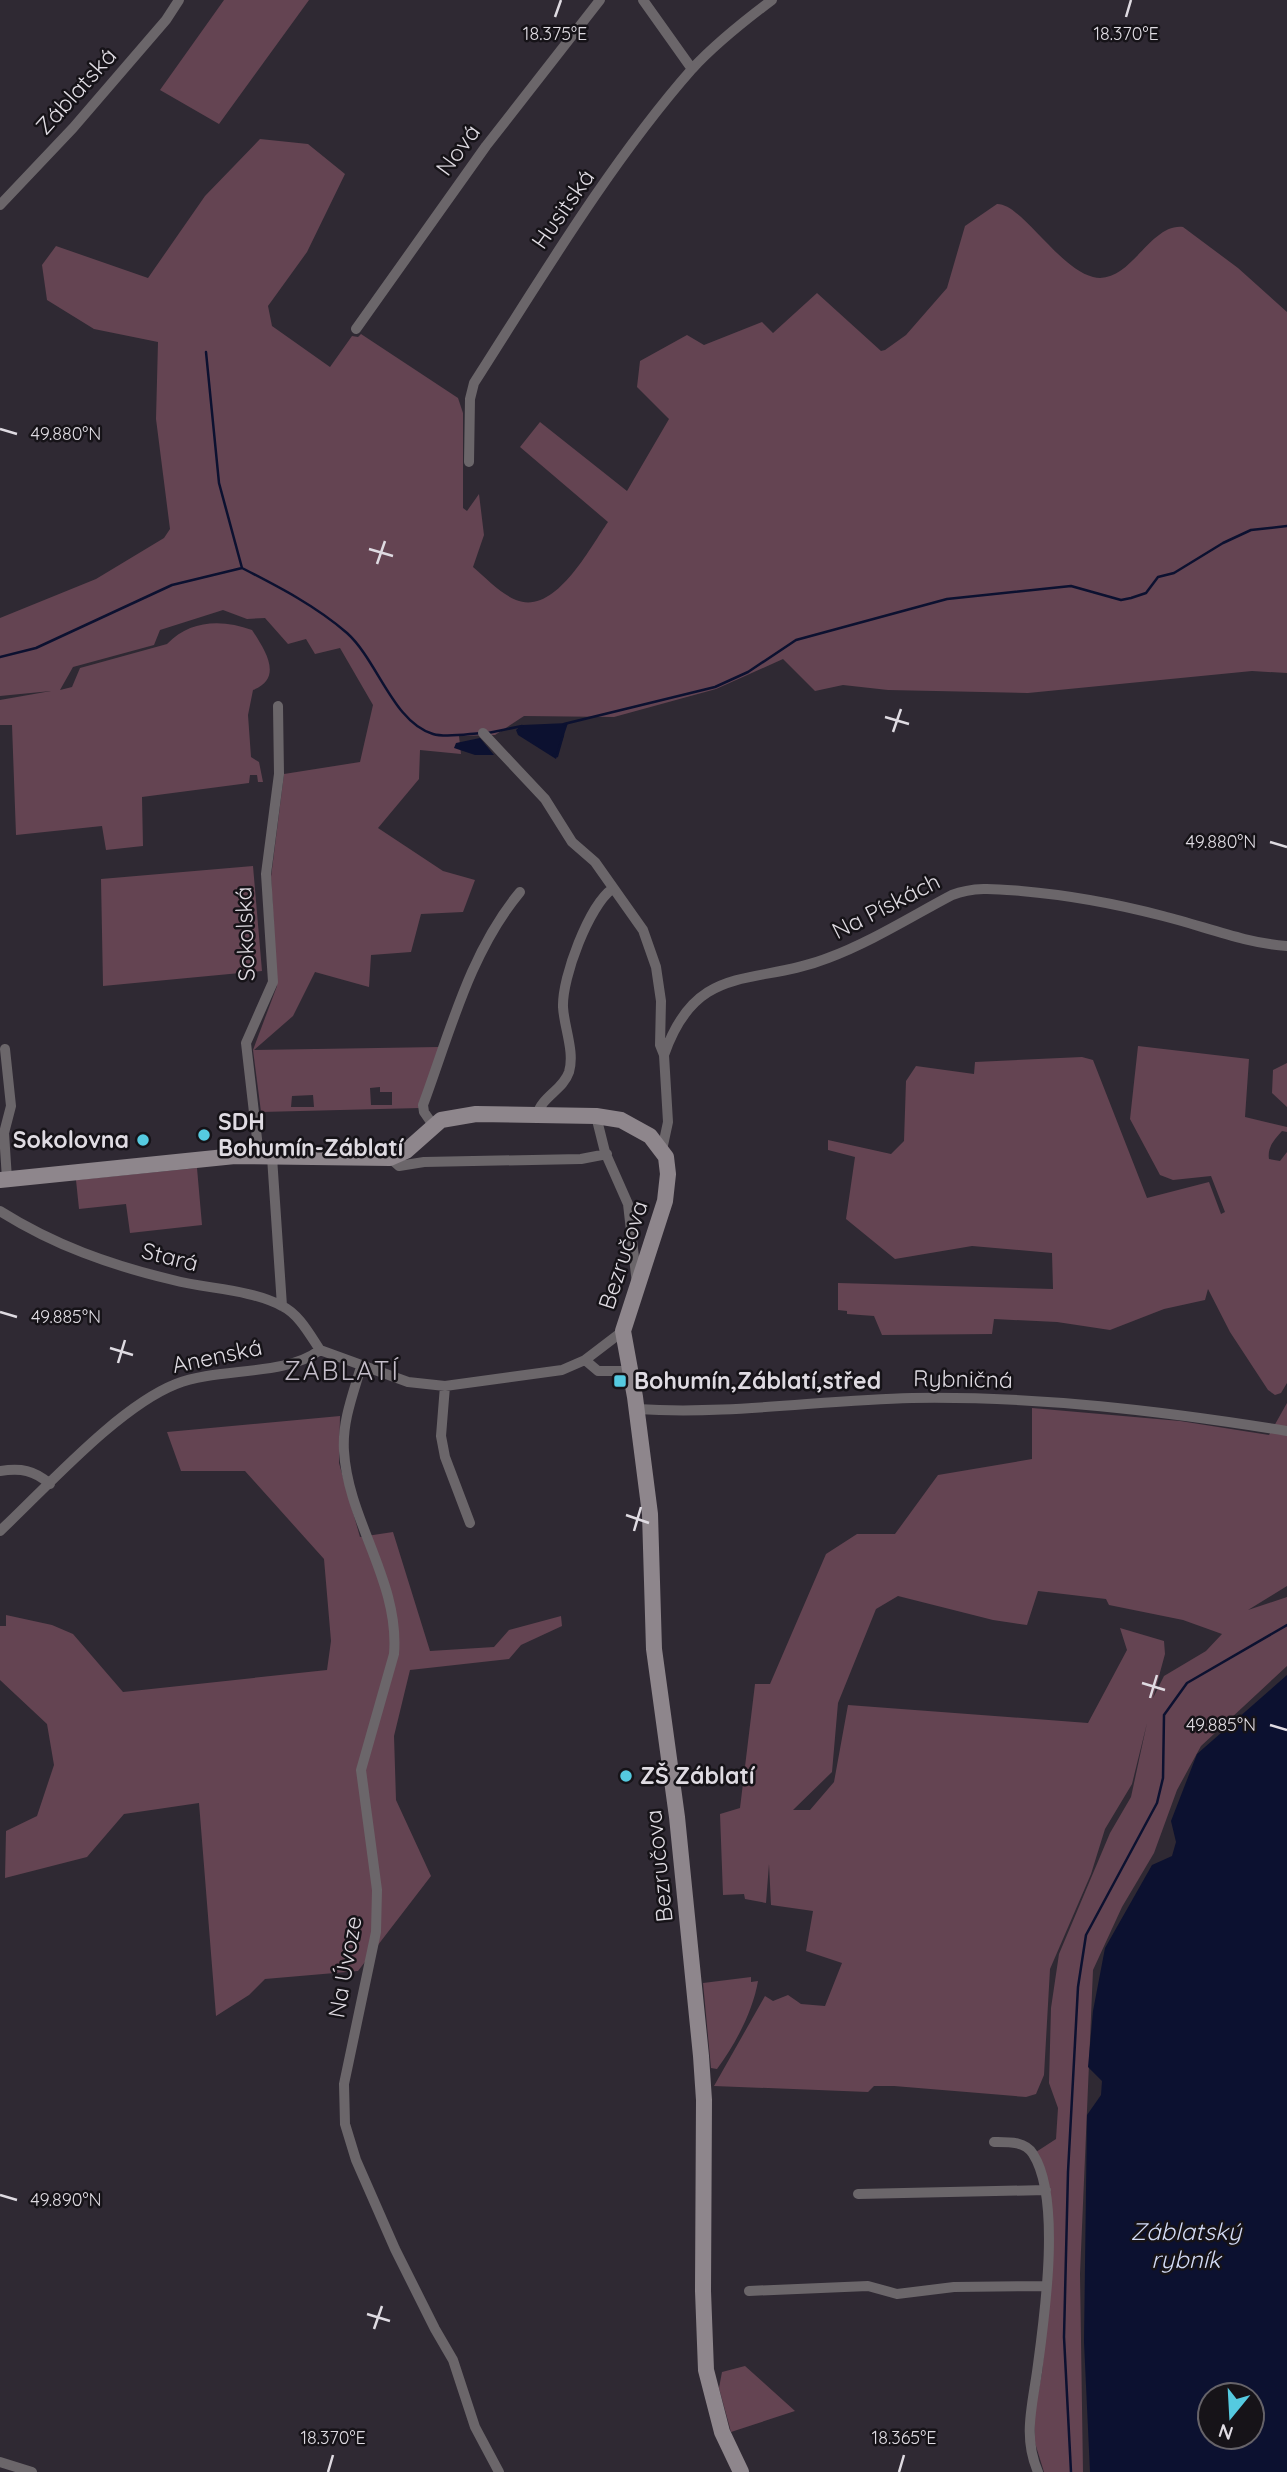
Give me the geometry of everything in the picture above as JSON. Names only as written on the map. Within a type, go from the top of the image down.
[{"type":"main road","points":[[4,1180],[210,1157],[390,1158],[406,1151],[433,1125],[447,1118],[467,1114],[596,1116],[621,1120],[637,1127],[662,1150]]},
{"type":"main road","name":"Bezručova","points":[[662,1150],[668,1174],[665,1201],[623,1331],[637,1409],[653,1548],[654,1649],[677,1817],[704,2089],[706,2370],[722,2431],[741,2472]]},
{"type":"street","name":"Záblatská","points":[[0,205],[73,128],[166,20],[179,0]]},
{"type":"street","name":"Nová","points":[[356,329],[494,136],[600,0]]},
{"type":"street","points":[[643,0],[692,69]]},
{"type":"street","name":"Husitská","points":[[469,461],[470,399],[474,383],[620,163],[692,69],[735,28],[772,0]]},
{"type":"street","name":"Sokolská","points":[[278,706],[279,774],[266,874],[273,982],[246,1043],[266,1156],[282,1306]]},
{"type":"street","points":[[483,733],[545,799],[572,842],[595,862],[643,930],[656,967],[661,1001],[660,1045],[664,1055],[668,1122],[662,1150]]},
{"type":"street","points":[[537,1115],[541,1103],[568,1074],[571,1058],[563,1005],[566,981],[594,910],[601,898],[612,889]]},
{"type":"street","name":"Na Pískách","points":[[664,1055],[671,1033],[700,997],[735,979],[827,959],[952,895],[970,890],[1012,890],[1071,897],[1162,915],[1266,944],[1287,946]]},
{"type":"street","points":[[433,1125],[424,1112],[423,1105],[477,960],[497,920],[520,892]]},
{"type":"street","points":[[4,1180],[4,1133],[11,1106],[5,1049]]},
{"type":"street","points":[[596,1116],[607,1154],[628,1204],[638,1287]]},
{"type":"street","points":[[390,1158],[398,1166],[413,1166],[424,1162],[581,1159],[607,1154]]},
{"type":"street","name":"Stará","points":[[0,1211],[53,1242],[86,1256],[282,1306]]},
{"type":"street","points":[[282,1306],[300,1321],[320,1350],[361,1367],[416,1384],[445,1386],[548,1373],[585,1360],[623,1331]]},
{"type":"street","name":"Anenská","points":[[0,1531],[109,1428],[142,1401],[189,1379],[296,1361],[320,1350]]},
{"type":"street","points":[[585,1360],[598,1371],[629,1371]]},
{"type":"street","name":"Na Úvoze","points":[[361,1367],[344,1432],[345,1464],[392,1609],[395,1639],[394,1654],[361,1769],[377,1890],[376,1931],[344,2084],[345,2124],[356,2160],[395,2249],[453,2360],[475,2427],[499,2472]]},
{"type":"street","points":[[445,1386],[441,1436],[445,1457],[470,1523]]},
{"type":"street","name":"Rybničná","points":[[637,1409],[745,1410],[913,1398],[1077,1403],[1189,1415],[1287,1431]]},
{"type":"street","points":[[0,1471],[23,1469],[34,1472],[50,1484]]},
{"type":"street","points":[[994,2142],[1015,2142],[1032,2153],[1046,2190],[1046,2286],[1029,2414],[1029,2445],[1038,2472]]},
{"type":"street","points":[[858,2194],[1046,2190]]},
{"type":"street","points":[[750,2291],[868,2286],[897,2294],[954,2287],[1046,2286]]},
{"type":"street","points":[[0,2462],[32,2472]]},
{"type":"shaded area","points":[[224,0],[309,0],[219,124],[160,90]]},
{"type":"shaded area","points":[[260,139],[308,144],[345,174],[307,252],[268,306],[272,326],[330,367],[352,336],[358,337],[361,334],[458,398],[463,413],[463,508],[467,511],[479,494],[484,535],[473,567],[510,597],[530,602],[544,598],[570,577],[608,522],[520,447],[540,422],[627,491],[669,419],[637,387],[640,361],[687,335],[704,345],[762,322],[773,333],[817,293],[881,351],[885,350],[906,335],[947,288],[965,226],[997,204],[1007,206],[1067,262],[1093,277],[1106,277],[1118,272],[1160,234],[1171,228],[1183,227],[1238,268],[1287,312],[1287,673],[1252,671],[1028,693],[888,690],[843,685],[815,691],[783,659],[716,689],[614,717],[524,716],[495,735],[459,736],[461,754],[420,750],[419,779],[378,828],[443,871],[475,880],[463,912],[421,914],[411,952],[371,955],[369,987],[315,972],[293,1016],[254,1050],[439,1047],[420,1108],[261,1112],[253,1050],[277,986],[271,877],[284,774],[360,762],[373,705],[340,648],[315,654],[306,639],[288,644],[265,618],[247,619],[223,610],[160,630],[154,645],[73,667],[60,690],[72,687],[80,668],[167,644],[186,630],[218,623],[252,630],[266,655],[270,671],[268,678],[253,690],[248,715],[251,757],[259,762],[263,782],[258,782],[257,775],[250,775],[249,783],[142,797],[143,846],[106,850],[102,826],[16,835],[12,725],[0,725],[0,700],[51,691],[0,696],[0,618],[96,579],[164,538],[170,529],[156,419],[158,342],[94,329],[47,300],[42,265],[56,246],[148,278],[205,196]],"holes":[[[380,1087],[380,1092],[392,1092],[392,1105],[371,1105],[370,1088]],[[313,1095],[314,1107],[291,1107],[292,1096]]]},
{"type":"shaded area","points":[[253,866],[262,971],[103,986],[101,879]]},
{"type":"shaded area","points":[[1138,1046],[1249,1059],[1245,1117],[1287,1127],[1287,1132],[1282,1131],[1274,1140],[1269,1155],[1269,1159],[1280,1161],[1287,1152],[1287,1383],[1281,1393],[1275,1395],[1268,1390],[1230,1332],[1208,1289],[1205,1300],[1164,1309],[1110,1330],[1057,1322],[994,1319],[992,1334],[882,1335],[874,1316],[847,1314],[847,1311],[838,1310],[838,1283],[1053,1289],[1052,1253],[972,1246],[895,1259],[846,1219],[855,1157],[828,1150],[828,1140],[891,1154],[904,1141],[906,1081],[916,1066],[974,1074],[975,1062],[1082,1057],[1093,1060],[1147,1198],[1209,1182],[1221,1214],[1225,1212],[1211,1176],[1173,1180],[1160,1175],[1130,1119]]},
{"type":"shaded area","points":[[1287,1063],[1287,1107],[1272,1093],[1273,1070]]},
{"type":"shaded area","points":[[197,1168],[202,1225],[130,1233],[126,1204],[79,1209],[76,1180]]},
{"type":"shaded area","points":[[1287,1403],[1287,1586],[1248,1610],[1287,1597],[1287,1666],[1201,1746],[1177,1790],[1154,1853],[1122,1907],[1093,1970],[1080,2274],[1083,2472],[1044,2472],[1035,2443],[1034,2414],[1042,2373],[1053,2248],[1036,2152],[1056,2139],[1058,2108],[1049,2083],[1051,2008],[1059,1954],[1110,1833],[1131,1797],[1147,1723],[1132,1784],[1105,1829],[1091,1874],[1050,1969],[1044,2075],[1036,2094],[1026,2097],[894,2086],[874,2086],[868,2092],[714,2086],[765,1996],[773,2001],[788,1995],[801,2004],[825,2006],[842,1963],[806,1951],[813,1911],[771,1905],[769,1864],[766,1903],[745,1899],[744,1894],[723,1895],[720,1814],[740,1808],[755,1684],[770,1684],[826,1554],[857,1534],[895,1534],[938,1475],[1032,1459],[1032,1408],[1180,1421],[1269,1435]],"holes":[[[1038,1591],[1106,1599],[1109,1605],[1183,1620],[1222,1634],[1206,1651],[1164,1676],[1153,1698],[1165,1654],[1164,1641],[1120,1628],[1127,1650],[1088,1723],[848,1705],[834,1782],[810,1810],[793,1810],[832,1772],[838,1703],[876,1609],[898,1596],[993,1620],[1027,1625]]]},
{"type":"shaded area","points":[[340,1416],[339,1463],[360,1537],[393,1532],[430,1651],[494,1647],[509,1630],[561,1616],[562,1626],[521,1645],[509,1659],[410,1670],[394,1736],[396,1800],[431,1876],[358,1971],[265,1979],[249,1995],[216,2016],[199,1803],[124,1814],[87,1857],[5,1878],[6,1831],[37,1816],[54,1765],[47,1724],[0,1680],[0,1626],[6,1626],[6,1615],[52,1625],[73,1634],[123,1692],[327,1670],[331,1641],[324,1559],[245,1471],[181,1471],[167,1432]]},
{"type":"shaded area","points":[[751,1977],[751,1982],[758,1981],[748,2016],[724,2060],[717,2069],[711,2068],[703,1983]]},
{"type":"shaded area","points":[[745,2366],[795,2411],[731,2432],[719,2388],[722,2372]]},
{"type":"water","points":[[568,723],[556,759],[518,735],[516,730],[522,725]]},
{"type":"water","points":[[480,738],[494,755],[475,755],[454,748],[456,743]]},
{"type":"water","name":"Záblatský rybník","points":[[1287,1675],[1287,2472],[1090,2472],[1084,2342],[1087,2115],[1101,2095],[1102,2081],[1088,2067],[1093,2011],[1105,1948],[1152,1865],[1172,1856],[1176,1842],[1171,1821],[1197,1754]]},
{"type":"waterway","points":[[206,352],[219,483],[242,568]]},
{"type":"waterway","points":[[564,724],[715,687],[748,672],[796,640],[947,599],[1071,586],[1121,600],[1131,598],[1146,593],[1158,577],[1174,573],[1223,543],[1251,530],[1287,526]]},
{"type":"waterway","points":[[0,657],[36,648],[172,585],[242,568],[310,606],[347,633],[368,659],[396,704],[419,727],[438,735],[481,733]]},
{"type":"waterway","points":[[488,733],[522,726]]},
{"type":"waterway","points":[[554,755],[557,756],[563,735]]},
{"type":"waterway","points":[[1071,2472],[1064,2337],[1068,2172],[1078,1987],[1086,1935],[1157,1803],[1163,1778],[1164,1715],[1187,1683],[1287,1625]]},
{"type":"place","name":"SDH Bohumín-Záblatí","points":[[204,1135]]},
{"type":"place","name":"Sokolovna","points":[[143,1140]]},
{"type":"place","name":"Bohumín,Záblatí,střed","points":[[620,1381]]},
{"type":"place","name":"ZŠ Záblatí","points":[[626,1776]]},
{"type":"district","name":"ZÁBLATÍ","points":[[342,1371]]}]
